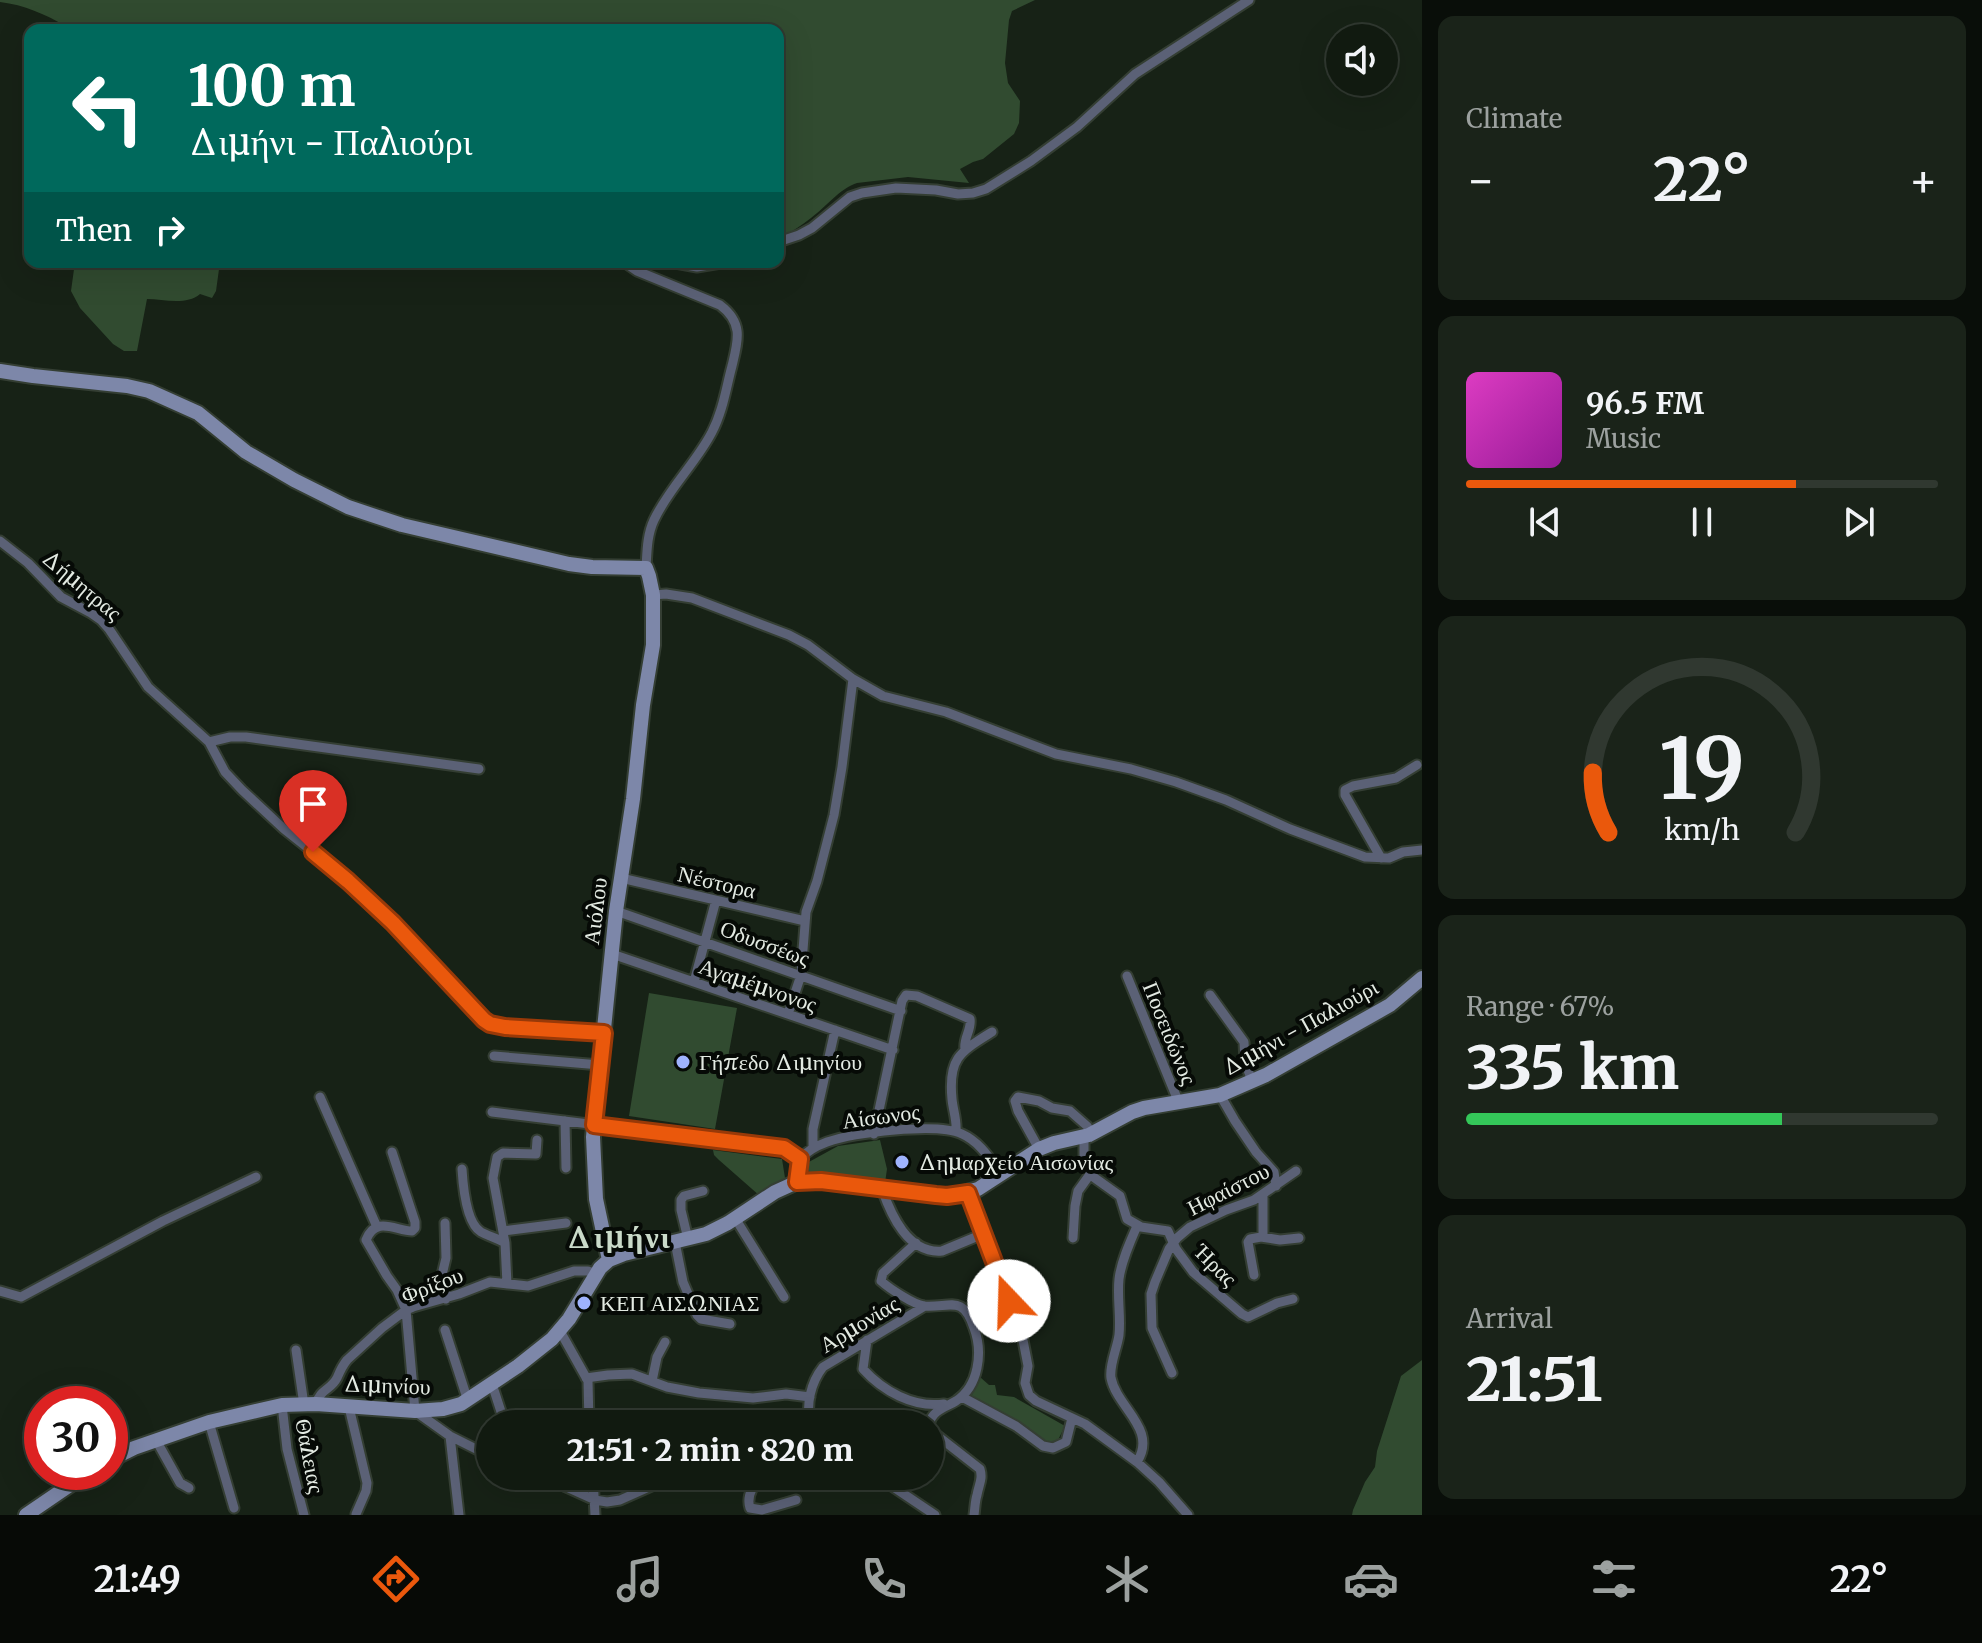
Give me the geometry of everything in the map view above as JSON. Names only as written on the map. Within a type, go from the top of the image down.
[{"type":"main road","points":[[0,371],[149,391],[198,413],[238,447],[294,480],[334,501],[383,520],[569,564],[646,568]]},
{"type":"main road","name":"Αιόλου","points":[[609,1260],[596,1199],[594,1125],[616,911],[653,645],[653,595],[646,568]]},
{"type":"main road","name":"Διμήνι - Παλιούρι","points":[[609,1260],[719,1228],[775,1192],[797,1182],[821,1181],[947,1196],[968,1193],[1054,1143],[1088,1135],[1138,1110],[1220,1095],[1283,1067],[1390,1005],[1422,978]]},
{"type":"main road","name":"Διμηνίου","points":[[128,1451],[209,1422],[282,1405],[415,1411],[443,1409],[468,1401],[543,1347],[560,1331],[596,1274],[609,1260]]},
{"type":"main road","points":[[26,1515],[63,1490]]},
{"type":"street","points":[[784,240],[812,228],[850,197],[862,193],[896,188],[958,194],[986,189],[1077,127],[1135,74],[1249,0]]},
{"type":"street","points":[[633,268],[720,305],[730,312],[737,327],[738,340],[720,413],[703,447],[655,517],[647,544],[646,568]]},
{"type":"street","name":"Δήμητρας","points":[[0,541],[28,563],[61,597],[105,624],[148,687],[209,742],[225,772],[242,790],[372,903],[484,1020],[505,1027],[604,1033]]},
{"type":"street","points":[[653,595],[692,598],[789,635],[883,696],[946,712],[1056,754],[1148,773],[1192,787],[1365,857],[1389,858],[1403,852],[1422,850]]},
{"type":"street","points":[[788,1014],[801,975],[805,921],[834,815],[853,679]]},
{"type":"street","points":[[209,742],[246,737],[479,769]]},
{"type":"street","points":[[1381,858],[1345,790],[1396,778],[1417,765]]},
{"type":"street","name":"Νέστορα","points":[[621,878],[805,921]]},
{"type":"street","points":[[694,982],[716,900]]},
{"type":"street","name":"Οδυσσέως","points":[[616,911],[901,1011]]},
{"type":"street","name":"Αγαμέμνονος","points":[[612,954],[893,1050]]},
{"type":"street","name":"Ποσειδώνος","points":[[1127,976],[1179,1103]]},
{"type":"street","points":[[874,1134],[903,998],[908,994],[917,996],[970,1019],[965,1049]]},
{"type":"street","points":[[1210,995],[1244,1042],[1245,1062],[1252,1081]]},
{"type":"street","points":[[813,1148],[813,1129],[835,1030]]},
{"type":"street","points":[[992,1032],[965,1049],[956,1061],[952,1098],[956,1131],[978,1145],[1001,1174]]},
{"type":"street","points":[[494,1056],[600,1065]]},
{"type":"street","points":[[1220,1095],[1253,1149],[1274,1172],[1276,1186]]},
{"type":"street","points":[[320,1097],[377,1227]]},
{"type":"street","points":[[1039,1149],[1018,1111],[1015,1101],[1018,1097],[1070,1111],[1085,1124],[1088,1135],[1084,1155],[1091,1173],[1120,1196],[1125,1215],[1137,1226],[1119,1277],[1119,1335],[1110,1376],[1143,1439],[1144,1448],[1137,1462]]},
{"type":"street","points":[[492,1112],[784,1148],[800,1159],[797,1182]]},
{"type":"street","points":[[565,1121],[566,1168]]},
{"type":"street","name":"Αίσωνος","points":[[800,1159],[813,1148],[833,1140],[930,1128],[956,1131]]},
{"type":"street","points":[[507,1284],[505,1243],[493,1178],[497,1157],[503,1153],[536,1154],[537,1140]]},
{"type":"street","points":[[392,1152],[415,1227],[411,1231],[392,1225],[377,1227],[368,1235],[367,1243],[406,1310],[415,1411],[450,1436],[476,1449]]},
{"type":"street","points":[[462,1169],[465,1198],[476,1227],[505,1243]]},
{"type":"street","name":"Ηφαίστου","points":[[1172,1373],[1152,1328],[1151,1294],[1165,1256],[1173,1243],[1190,1227],[1263,1195],[1296,1171]]},
{"type":"street","points":[[1073,1238],[1078,1191],[1091,1173]]},
{"type":"street","points":[[0,1291],[21,1297],[163,1221],[256,1177]]},
{"type":"street","points":[[882,1189],[899,1228],[930,1251],[942,1251],[983,1234]]},
{"type":"street","points":[[703,1191],[684,1196],[681,1200],[683,1282],[701,1319],[730,1324]]},
{"type":"street","points":[[968,1193],[1025,1349],[1027,1392],[1036,1401],[1085,1424],[1137,1462],[1167,1489],[1188,1515]]},
{"type":"street","points":[[1263,1195],[1263,1237]]},
{"type":"street","points":[[735,1218],[784,1297]]},
{"type":"street","points":[[445,1223],[446,1258],[442,1275],[446,1299]]},
{"type":"street","points":[[503,1231],[566,1223]]},
{"type":"street","name":"Ήρας","points":[[1137,1226],[1168,1231],[1180,1255],[1198,1278],[1246,1317],[1293,1299]]},
{"type":"street","points":[[1254,1275],[1250,1239],[1299,1238]]},
{"type":"street","points":[[916,1243],[883,1273],[883,1283],[925,1306],[953,1304],[962,1307],[973,1323],[978,1349],[973,1378],[958,1399],[939,1410]]},
{"type":"street","name":"Φρίξου","points":[[310,1404],[335,1381],[347,1360],[406,1310],[490,1282],[521,1286],[574,1271],[596,1274]]},
{"type":"street","name":"Αρμονίας","points":[[810,1397],[813,1383],[823,1367],[925,1306]]},
{"type":"street","points":[[445,1330],[468,1401]]},
{"type":"street","points":[[560,1331],[586,1378],[589,1410]]},
{"type":"street","points":[[867,1340],[863,1369],[883,1387],[922,1405],[958,1399],[1016,1426],[1049,1448],[1058,1447],[1067,1440],[1072,1418]]},
{"type":"street","points":[[652,1381],[657,1357],[665,1342]]},
{"type":"street","points":[[296,1350],[310,1404]]},
{"type":"street","points":[[586,1378],[636,1375],[677,1390],[738,1398],[786,1394],[810,1397],[809,1410]]},
{"type":"street","points":[[492,1384],[500,1410]]},
{"type":"street","name":"Θάλειας","points":[[282,1405],[287,1449],[304,1515]]},
{"type":"street","points":[[349,1407],[367,1483],[364,1499],[356,1514]]},
{"type":"street","points":[[209,1422],[234,1508]]},
{"type":"street","points":[[450,1436],[459,1515]]},
{"type":"street","points":[[156,1440],[180,1483],[189,1488]]},
{"type":"street","points":[[944,1440],[977,1465],[982,1473],[974,1515]]},
{"type":"street","points":[[573,1490],[607,1502],[642,1490]]},
{"type":"street","points":[[594,1490],[595,1515]]},
{"type":"street","points":[[752,1490],[749,1512],[796,1500]]},
{"type":"street","points":[[900,1490],[935,1515]]},
{"type":"green space","points":[[1035,0],[1012,11],[1009,20],[1005,63],[1008,83],[1020,101],[1019,123],[1014,134],[983,159],[960,169],[969,183],[908,177],[857,183],[784,235],[784,24],[62,24],[18,5],[0,2]]},
{"type":"green space","points":[[74,268],[219,268],[212,298],[200,294],[181,301],[147,299],[137,351],[124,351],[113,344],[80,308],[71,291]]},
{"type":"green space","name":"Γήπεδο Διμηνίου","points":[[649,993],[737,1008],[715,1129],[629,1116]]},
{"type":"green space","points":[[880,1140],[887,1169],[885,1183],[812,1175],[808,1171],[807,1163],[838,1146]]},
{"type":"green space","points":[[713,1150],[782,1159],[785,1178],[760,1196],[719,1160]]},
{"type":"green space","points":[[1422,1360],[1422,1515],[1352,1515],[1365,1482],[1375,1467],[1377,1451],[1401,1376]]},
{"type":"green space","points":[[980,1377],[989,1385],[995,1385],[997,1395],[1014,1397],[1065,1426],[1055,1446],[1047,1446],[971,1397]]},
{"type":"place","name":"Γήπεδο Διμηνίου","points":[[683,1062]]},
{"type":"place","name":"Δημαρχείο Αισωνίας","points":[[902,1162]]},
{"type":"place","name":"ΚΕΠ ΑΙΣΩΝΙΑΣ","points":[[584,1303]]},
{"type":"district","name":"Διμήνι","points":[[619,1238]]},
{"type":"route","points":[[313,852],[393,923],[490,1024],[604,1033],[594,1125],[784,1148],[800,1159],[797,1182],[821,1181],[947,1196],[968,1193],[1009,1301]]}]
